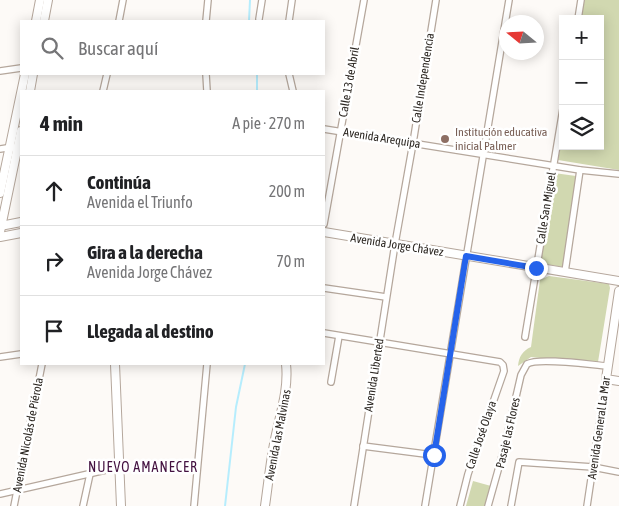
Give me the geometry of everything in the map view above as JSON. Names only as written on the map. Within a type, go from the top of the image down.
[{"type":"street","points":[[118,20],[123,0]]},
{"type":"street","points":[[206,20],[208,0]]},
{"type":"street","points":[[259,19],[262,0]]},
{"type":"street","points":[[289,20],[292,0]]},
{"type":"street","name":"Calle 13 de Abril","points":[[325,218],[364,0]]},
{"type":"street","name":"Calle Independencia","points":[[395,244],[436,0]]},
{"type":"street","points":[[425,506],[509,0]]},
{"type":"street","points":[[579,15],[581,0]]},
{"type":"street","points":[[36,20],[44,1]]},
{"type":"street","points":[[44,1],[44,20]]},
{"type":"street","points":[[0,71],[20,68]]},
{"type":"street","points":[[23,90],[25,75]]},
{"type":"street","points":[[30,90],[33,75]]},
{"type":"street","points":[[104,90],[107,75]]},
{"type":"street","points":[[206,75],[207,90]]},
{"type":"street","points":[[289,75],[293,90]]},
{"type":"street","points":[[0,193],[20,103]]},
{"type":"street","name":"Avenida Arequipa","points":[[325,129],[580,170],[619,174]]},
{"type":"street","name":"Calle San Miguel","points":[[525,336],[559,134]]},
{"type":"street","points":[[0,148],[20,146],[0,228],[20,222]]},
{"type":"street","points":[[565,272],[580,170]]},
{"type":"street","name":"Avenida Jorge Chávez","points":[[325,232],[619,281]]},
{"type":"street","points":[[0,237],[20,233]]},
{"type":"street","name":"Avenida Liberted","points":[[354,506],[395,244]]},
{"type":"street","points":[[325,288],[386,297]]},
{"type":"street","name":"Avenida General La Mar","points":[[587,506],[619,291]]},
{"type":"street","points":[[325,333],[450,355]]},
{"type":"street","points":[[331,382],[339,336]]},
{"type":"street","points":[[0,357],[20,354]]},
{"type":"street","name":"Calle José Olaya","points":[[450,355],[500,362],[504,371],[468,474],[460,506]]},
{"type":"street","name":"Pasaje las Flores","points":[[488,506],[524,369],[530,362],[575,362],[607,366]]},
{"type":"street","name":"Avenida Nicolás de Piérola","points":[[14,506],[42,365]]},
{"type":"street","points":[[115,365],[121,506]]},
{"type":"street","points":[[194,506],[207,365]]},
{"type":"street","name":"Avenida las Malvinas","points":[[265,506],[274,444],[288,379],[286,365]]},
{"type":"street","points":[[606,379],[619,381]]},
{"type":"street","points":[[363,446],[434,455]]},
{"type":"street","points":[[511,506],[519,462],[593,467],[619,472]]},
{"type":"street","points":[[0,494],[119,467]]},
{"type":"street","points":[[83,506],[90,474]]},
{"type":"green space","points":[[584,0],[619,0],[619,170],[558,160],[560,150],[604,150],[604,15],[582,15]]},
{"type":"green space","points":[[554,173],[576,176],[563,267],[539,263]]},
{"type":"green space","points":[[549,276],[609,284],[610,288],[598,362],[595,364],[531,357],[518,366],[525,350],[531,347],[540,280]]},
{"type":"green space","points":[[473,481],[491,486],[485,506],[466,506]]},
{"type":"waterway","points":[[249,20],[250,0]]},
{"type":"waterway","points":[[257,75],[257,90]]},
{"type":"waterway","points":[[225,506],[236,407],[245,365]]},
{"type":"place","name":"Institución educativa inicial Palmer","points":[[445,139]]},
{"type":"district","name":"NUEVO AMANECER","points":[[143,467]]},
{"type":"route","points":[[434,455],[466,256],[536,268]]}]
